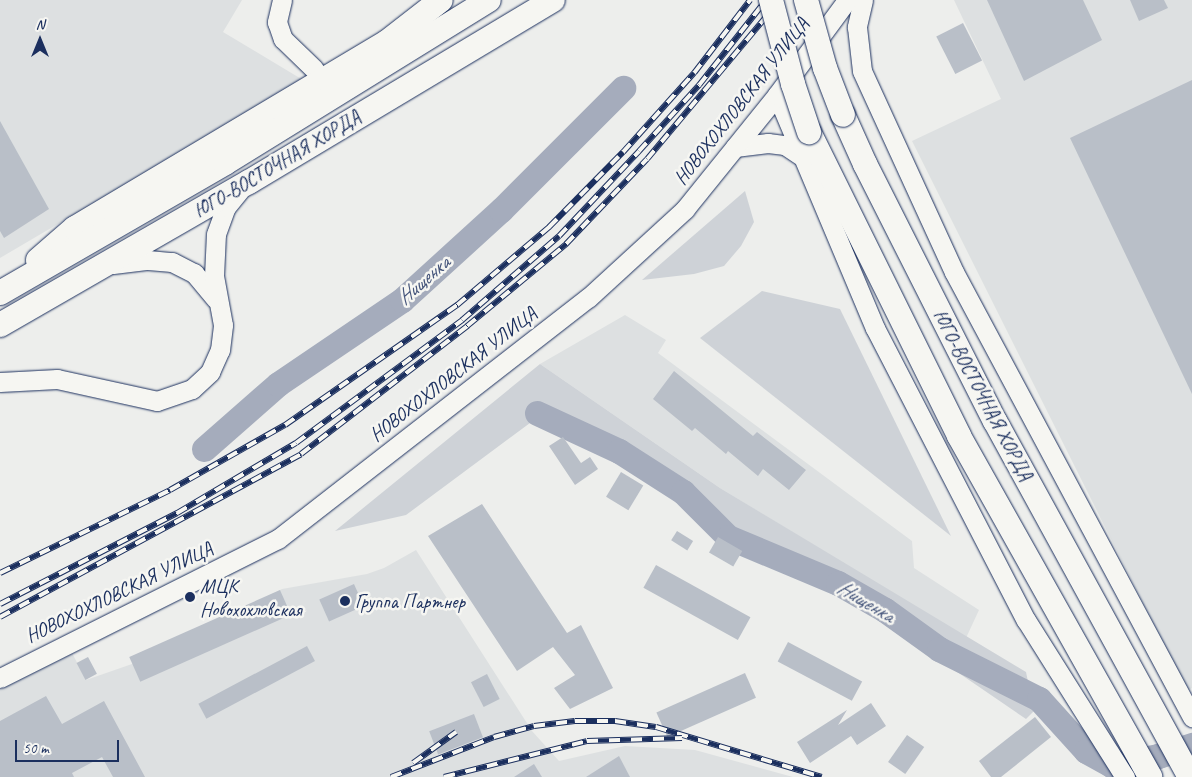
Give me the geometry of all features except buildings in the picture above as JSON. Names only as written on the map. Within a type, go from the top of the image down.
[{"type":"main road","points":[[0,293],[75,228],[387,42],[441,0]]},
{"type":"main road","name":"ЮГО-ВОСТОЧНАЯ ХОРДА","points":[[0,293],[225,163],[488,0]]},
{"type":"main road","name":"ЮГО-ВОСТОЧНАЯ ХОРДА","points":[[0,325],[249,182],[553,0]]},
{"type":"main road","name":"ЮГО-ВОСТОЧНАЯ ХОРДА","points":[[771,0],[792,84],[809,132],[959,436],[1150,777]]},
{"type":"main road","name":"ЮГО-ВОСТОЧНАЯ ХОРДА","points":[[806,0],[825,68],[865,164],[995,421],[1190,777]]},
{"type":"street","points":[[282,0],[277,22],[283,38],[314,69]]},
{"type":"street","name":"НОВОХОХЛОВСКАЯ УЛИЦА","points":[[0,678],[278,539],[588,298],[684,209],[777,94],[848,0]]},
{"type":"street","points":[[862,0],[857,27],[862,71],[954,272],[1192,717]]},
{"type":"street","points":[[777,94],[800,155],[875,328],[1026,620],[1125,777]]},
{"type":"street","points":[[735,147],[768,143],[785,145],[800,155]]},
{"type":"street","points":[[0,382],[57,379],[95,385],[145,400],[169,398],[192,389],[210,372],[222,344],[221,313],[214,276],[216,234],[226,207],[249,182]]},
{"type":"street","points":[[105,266],[148,260],[184,267],[211,291],[221,313]]},
{"type":"shaded area","points":[[0,0],[242,0],[223,32],[303,80],[0,258]]},
{"type":"shaded area","points":[[954,0],[1192,0],[1192,688],[1187,691],[912,141],[1001,99]]},
{"type":"shaded area","points":[[745,191],[754,222],[741,246],[724,266],[694,274],[642,280]]},
{"type":"shaded area","points":[[762,291],[840,309],[951,536],[700,338]]},
{"type":"shaded area","points":[[625,315],[666,340],[658,353],[912,541],[914,568],[979,610],[966,638],[720,488],[540,364]]},
{"type":"shaded area","points":[[540,364],[720,488],[1026,672],[1034,711],[1026,719],[868,611],[610,458],[530,423],[406,515],[335,531]]},
{"type":"shaded area","points":[[416,550],[532,731],[559,761],[625,746],[695,750],[793,777],[0,777],[0,683],[69,647],[86,680],[132,664],[282,589],[367,574],[384,568]]},
{"type":"waterway","name":"Нищенка","points":[[204,449],[278,384],[402,300],[501,210],[623,88]]},
{"type":"waterway","name":"Нищенка","points":[[537,413],[619,451],[683,492],[728,537],[838,583],[885,610],[939,649],[1039,699],[1086,751],[1111,765],[1158,756],[1192,745]]},
{"type":"railway","points":[[0,573],[170,490],[285,425],[457,305],[549,227],[623,152],[694,73],[750,0]]},
{"type":"railway","points":[[0,604],[177,513],[296,443],[462,320],[559,236],[699,85],[766,0]]},
{"type":"railway","points":[[0,617],[301,454],[467,326],[566,244],[647,159],[780,0]]},
{"type":"railway","points":[[391,777],[494,737],[534,726],[575,721],[615,721],[656,727],[822,777]]},
{"type":"railway","points":[[413,763],[456,732]]},
{"type":"railway","points":[[444,777],[587,741],[682,738]]},
{"type":"place","name":"МЦК Новохохловская","points":[[190,597]]},
{"type":"place","name":"Группа Партнер","points":[[345,601]]}]
